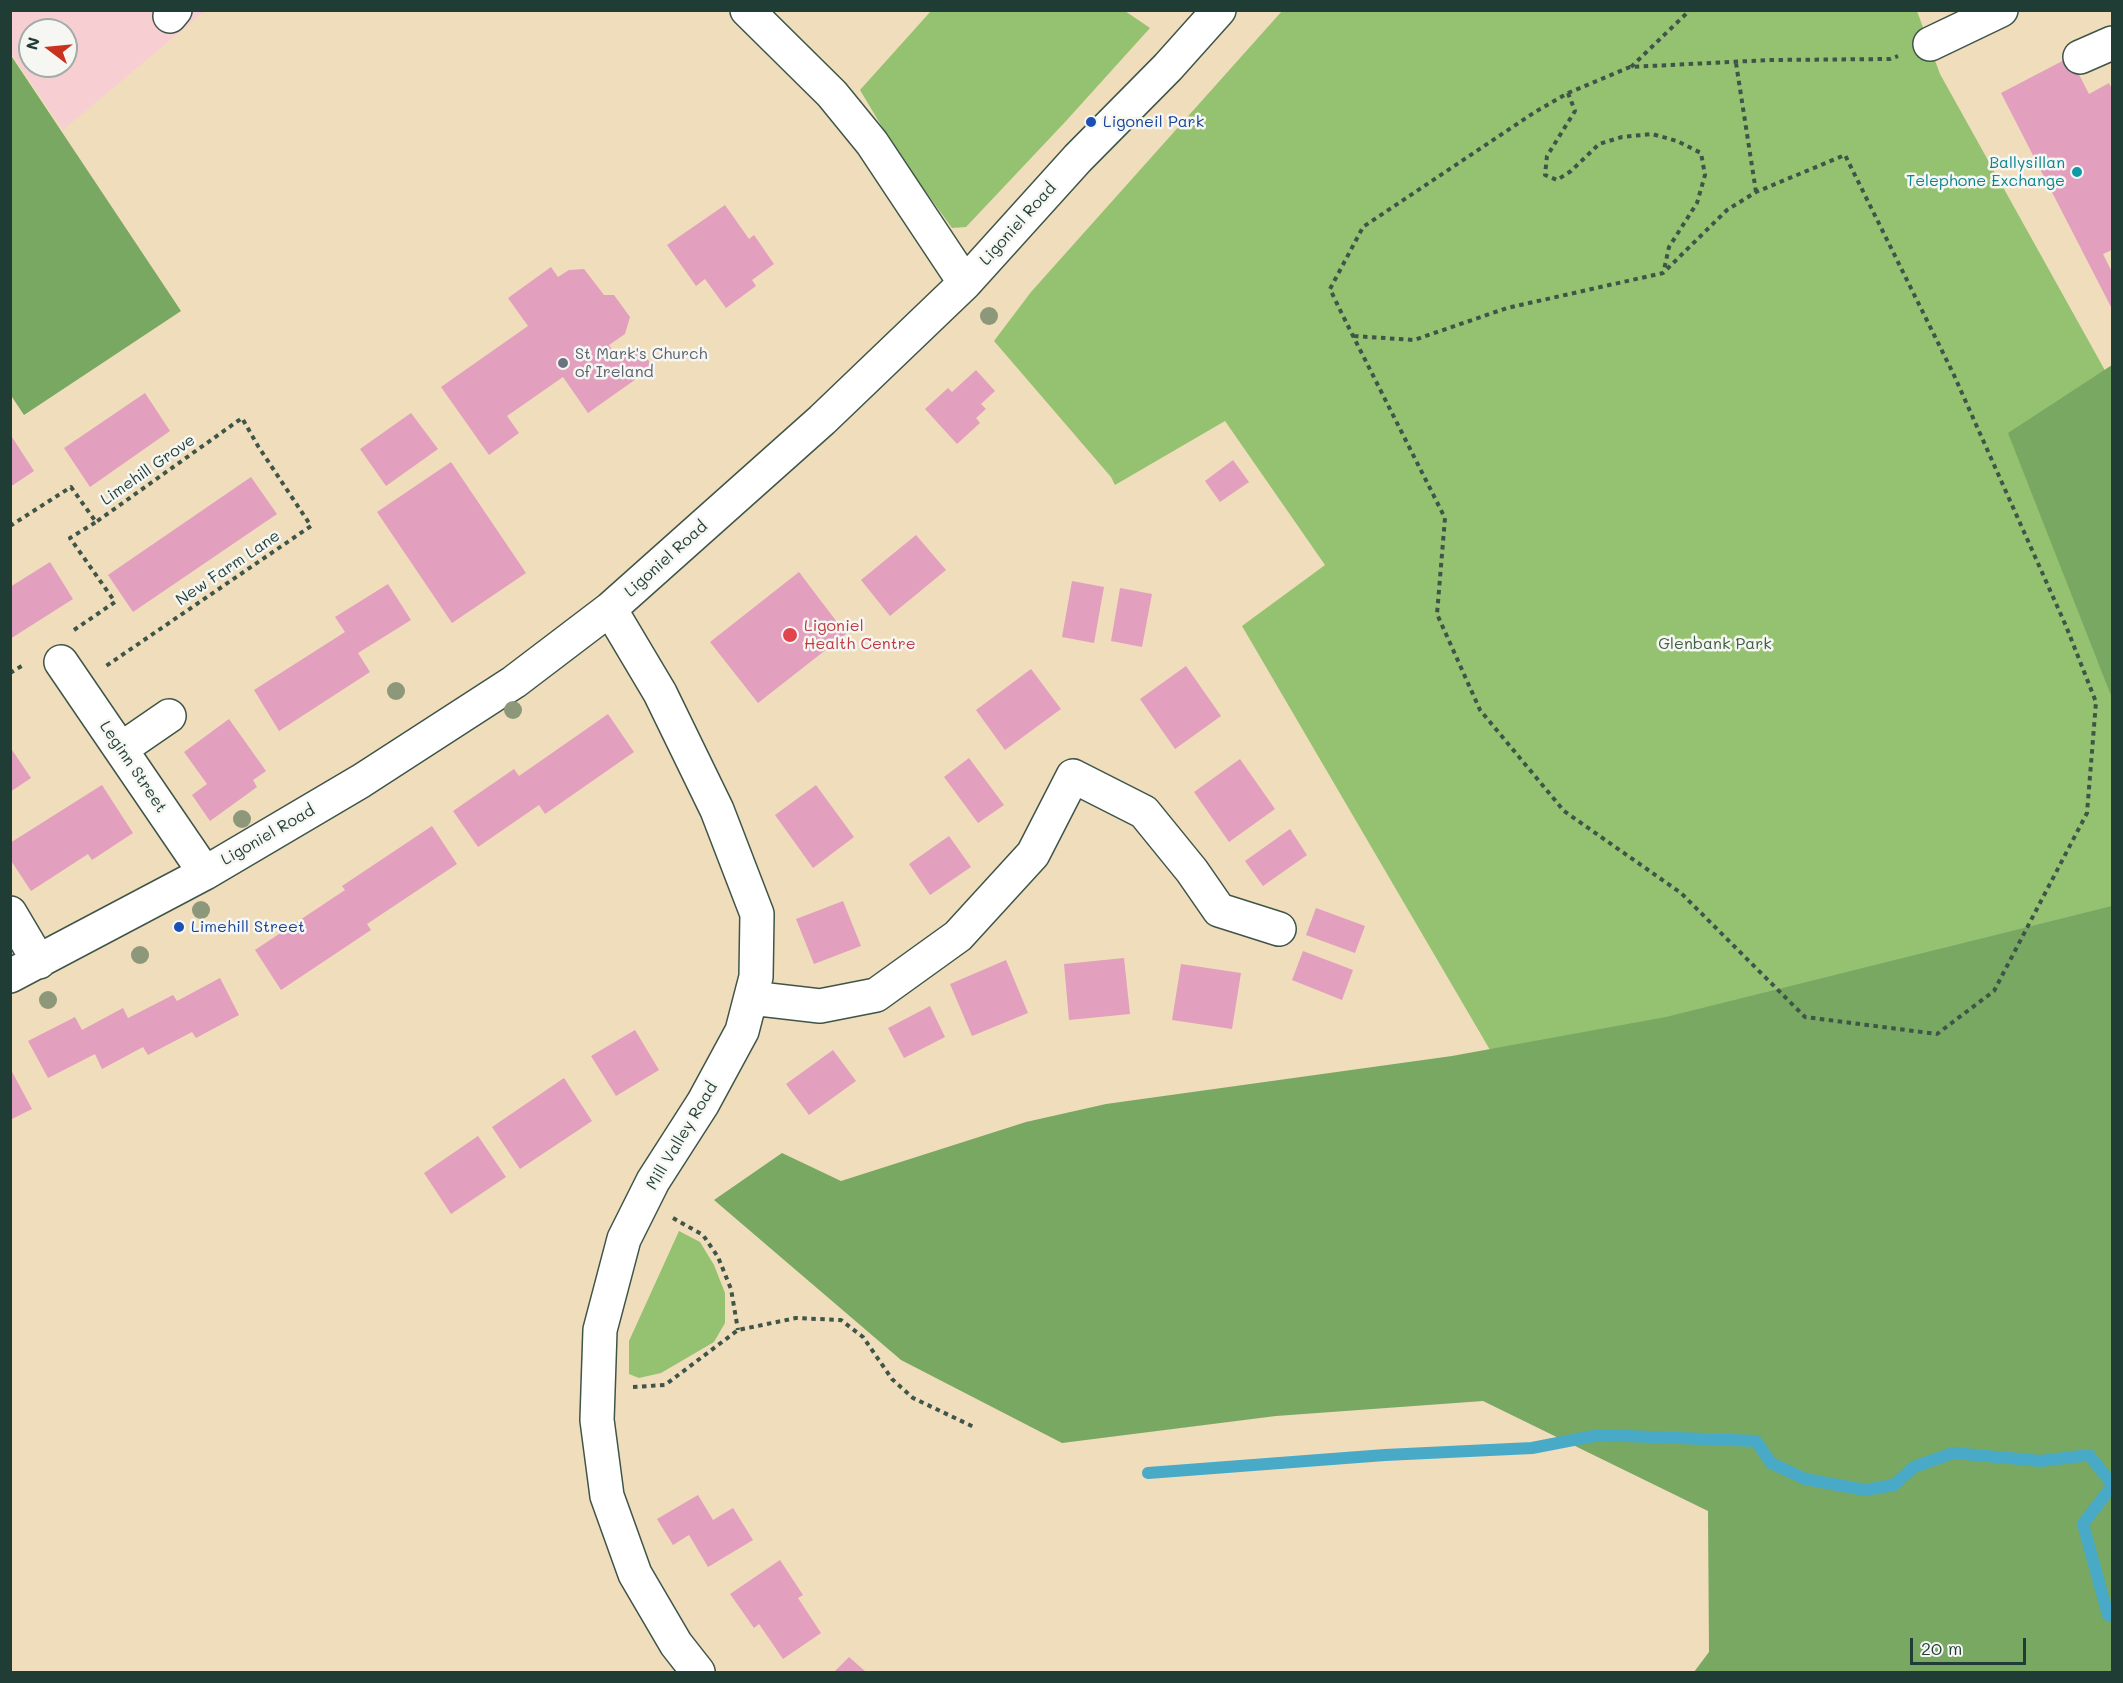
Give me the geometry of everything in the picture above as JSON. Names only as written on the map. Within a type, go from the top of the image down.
[{"type":"street","points":[[747,10],[832,94],[872,143],[965,283]]},
{"type":"street","name":"Ligoniel Road","points":[[25,968],[205,873],[361,780],[505,688],[610,609],[822,420],[965,283],[1078,158],[1219,10]]},
{"type":"street","points":[[1930,44],[2001,10]]},
{"type":"street","points":[[2080,57],[2112,43]]},
{"type":"street","name":"Mill Valley Road","points":[[610,609],[660,693],[712,800],[757,914],[756,977],[742,1031],[703,1103],[653,1181],[624,1239],[600,1330],[597,1420],[608,1496],[635,1574],[676,1644],[698,1672]]},
{"type":"street","name":"Leginn Street","points":[[69,660],[121,749],[205,873]]},
{"type":"street","points":[[121,749],[170,716]]},
{"type":"street","points":[[751,998],[820,1006],[876,995],[958,936],[1033,854],[1073,776],[1144,812],[1219,910],[1279,929]]},
{"type":"street","points":[[10,913],[25,968]]},
{"type":"path","points":[[1630,67],[1690,10]]},
{"type":"path","points":[[1354,336],[1414,340],[1507,308],[1664,273],[1727,210],[1756,192],[1845,155],[1953,373],[2066,626],[2096,702],[2086,813],[1994,991],[1937,1034],[1805,1017],[1681,893],[1564,811],[1480,710],[1437,614],[1445,518],[1330,289],[1363,227],[1535,112],[1568,93],[1630,67],[1770,60],[1890,59],[1930,44]]},
{"type":"path","points":[[1736,63],[1756,192]]},
{"type":"path","points":[[1568,93],[1575,111],[1547,156],[1545,175],[1557,180],[1571,171],[1599,144],[1622,137],[1652,134],[1677,141],[1701,153],[1705,175],[1697,203],[1669,247],[1664,273]]},
{"type":"path","name":"Limehill Grove","points":[[10,526],[71,487],[96,522],[242,418],[258,446]]},
{"type":"path","name":"New Farm Lane","points":[[69,660],[311,526],[258,446]]},
{"type":"path","points":[[69,660],[116,602],[70,538],[96,522]]},
{"type":"path","points":[[672,1217],[703,1235],[718,1257],[732,1289],[738,1330]]},
{"type":"path","points":[[629,1388],[665,1385],[738,1330],[796,1318],[841,1320],[863,1337],[892,1379],[913,1398],[976,1428]]},
{"type":"shaded area","points":[[10,11],[205,11],[63,130],[27,78],[78,78],[78,18],[18,18],[18,64],[11,54]]},
{"type":"green space","points":[[931,11],[1125,11],[1150,28],[966,227],[952,228],[897,152],[860,90]]},
{"type":"green space","name":"Glenbank Park","points":[[1282,11],[1917,11],[1940,74],[2112,383],[2112,958],[1538,1132],[1242,626],[1325,565],[1225,421],[1115,485],[1111,477],[994,341],[1031,292]]},
{"type":"green space","points":[[10,54],[18,66],[18,78],[26,78],[181,311],[24,415],[10,394]]},
{"type":"green space","points":[[2112,365],[2112,698],[2008,433]]},
{"type":"green space","points":[[2112,906],[2112,1672],[1694,1672],[1709,1652],[1708,1511],[1483,1401],[1276,1416],[1062,1443],[901,1360],[714,1200],[782,1153],[841,1181],[1026,1122],[1106,1104],[1452,1056],[1666,1017]]},
{"type":"green space","points":[[679,1231],[700,1242],[714,1265],[725,1293],[725,1323],[714,1342],[661,1373],[639,1378],[629,1374],[629,1341]]},
{"type":"building","name":"Ballysillan Telephone Exchange","points":[[2070,57],[2089,94],[2109,83],[2112,89],[2112,250],[2103,254],[2112,272],[2111,307],[2001,93]]},
{"type":"building","points":[[725,205],[749,239],[754,235],[774,264],[752,280],[756,286],[726,308],[705,279],[696,286],[667,245]]},
{"type":"building","name":"St Mark's Church of Ireland","points":[[551,267],[558,277],[569,270],[584,269],[604,295],[614,295],[630,317],[625,334],[609,345],[618,359],[638,345],[653,367],[588,413],[563,377],[507,416],[519,433],[489,455],[441,387],[528,326],[508,298]]},
{"type":"building","points":[[976,370],[995,391],[981,404],[986,409],[976,418],[980,423],[957,444],[925,409],[948,388],[952,392]]},
{"type":"building","points":[[145,393],[170,431],[90,487],[64,448]]},
{"type":"building","points":[[411,413],[438,449],[386,486],[360,449]]},
{"type":"building","points":[[10,434],[34,471],[10,487]]},
{"type":"building","points":[[1233,460],[1249,482],[1220,502],[1205,481]]},
{"type":"building","points":[[451,462],[526,573],[452,623],[377,512]]},
{"type":"building","points":[[251,477],[277,514],[133,612],[108,575]]},
{"type":"building","points":[[916,535],[946,570],[890,616],[861,580]]},
{"type":"building","points":[[50,562],[73,599],[10,639],[10,587]]},
{"type":"building","points":[[799,572],[846,634],[758,703],[710,642]]},
{"type":"building","points":[[1072,581],[1104,587],[1094,643],[1062,637]]},
{"type":"building","points":[[388,584],[411,620],[358,653],[370,672],[279,731],[254,690],[345,632],[335,617]]},
{"type":"building","points":[[1120,588],[1152,594],[1142,647],[1111,641]]},
{"type":"building","points":[[1186,666],[1221,716],[1175,749],[1140,699]]},
{"type":"building","points":[[1031,669],[1061,709],[1005,750],[976,710]]},
{"type":"building","points":[[608,714],[634,752],[545,814],[539,805],[478,847],[453,811],[514,769],[519,776]]},
{"type":"building","points":[[229,719],[266,771],[253,780],[257,787],[210,821],[192,795],[207,784],[184,752]]},
{"type":"building","points":[[10,747],[31,778],[10,792]]},
{"type":"building","points":[[969,758],[1004,805],[978,823],[944,777]]},
{"type":"building","points":[[1240,759],[1275,809],[1229,842],[1194,792]]},
{"type":"building","points":[[102,785],[133,833],[92,860],[88,854],[31,891],[10,859],[10,843]]},
{"type":"building","points":[[816,785],[854,837],[813,868],[775,815]]},
{"type":"building","points":[[432,826],[457,864],[367,924],[371,930],[281,990],[255,950],[345,890],[342,886]]},
{"type":"building","points":[[1290,829],[1307,855],[1263,886],[1245,861]]},
{"type":"building","points":[[949,836],[971,867],[930,895],[909,864]]},
{"type":"building","points":[[843,901],[861,946],[814,964],[796,919]]},
{"type":"building","points":[[1316,908],[1365,926],[1355,953],[1306,935]]},
{"type":"building","points":[[1303,951],[1353,970],[1342,1000],[1292,980]]},
{"type":"building","points":[[1124,958],[1130,1014],[1069,1020],[1064,964]]},
{"type":"building","points":[[1006,960],[1028,1013],[972,1036],[950,984]]},
{"type":"building","points":[[1181,964],[1241,973],[1232,1029],[1172,1020]]},
{"type":"building","points":[[220,978],[239,1015],[196,1038],[192,1032],[148,1055],[143,1047],[102,1069],[95,1054],[48,1078],[28,1041],[75,1017],[82,1030],[123,1008],[128,1018],[173,995],[177,1001]]},
{"type":"building","points":[[930,1006],[945,1037],[904,1058],[888,1028]]},
{"type":"building","points":[[635,1030],[659,1070],[616,1096],[591,1056]]},
{"type":"building","points":[[833,1050],[856,1081],[809,1115],[786,1084]]},
{"type":"building","points":[[10,1068],[32,1109],[10,1120]]},
{"type":"building","points":[[564,1078],[592,1121],[520,1169],[492,1127]]},
{"type":"building","points":[[478,1136],[506,1177],[451,1214],[424,1173]]},
{"type":"building","points":[[698,1495],[713,1520],[733,1508],[753,1540],[708,1567],[689,1535],[673,1545],[657,1519]]},
{"type":"building","points":[[780,1560],[803,1595],[798,1598],[821,1633],[783,1659],[759,1624],[754,1628],[730,1594]]},
{"type":"building","points":[[849,1657],[866,1672],[834,1672]]},
{"type":"waterway","points":[[1148,1473],[1385,1455],[1532,1448],[1599,1435],[1756,1441],[1771,1463],[1805,1479],[1865,1490],[1894,1485],[1914,1467],[1953,1453],[2041,1461],[2089,1455],[2112,1484]]},
{"type":"waterway","points":[[2112,1486],[2083,1524],[2108,1615],[2112,1616]]},
{"type":"place","name":"Ligoneil Park","points":[[1091,122]]},
{"type":"place","name":"Ballysillan Telephone Exchange","points":[[2077,172]]},
{"type":"place","name":"St Mark's Church of Ireland","points":[[563,363]]},
{"type":"place","name":"Ligoniel Health Centre","points":[[790,635]]},
{"type":"place","name":"Limehill Street","points":[[179,927]]}]
